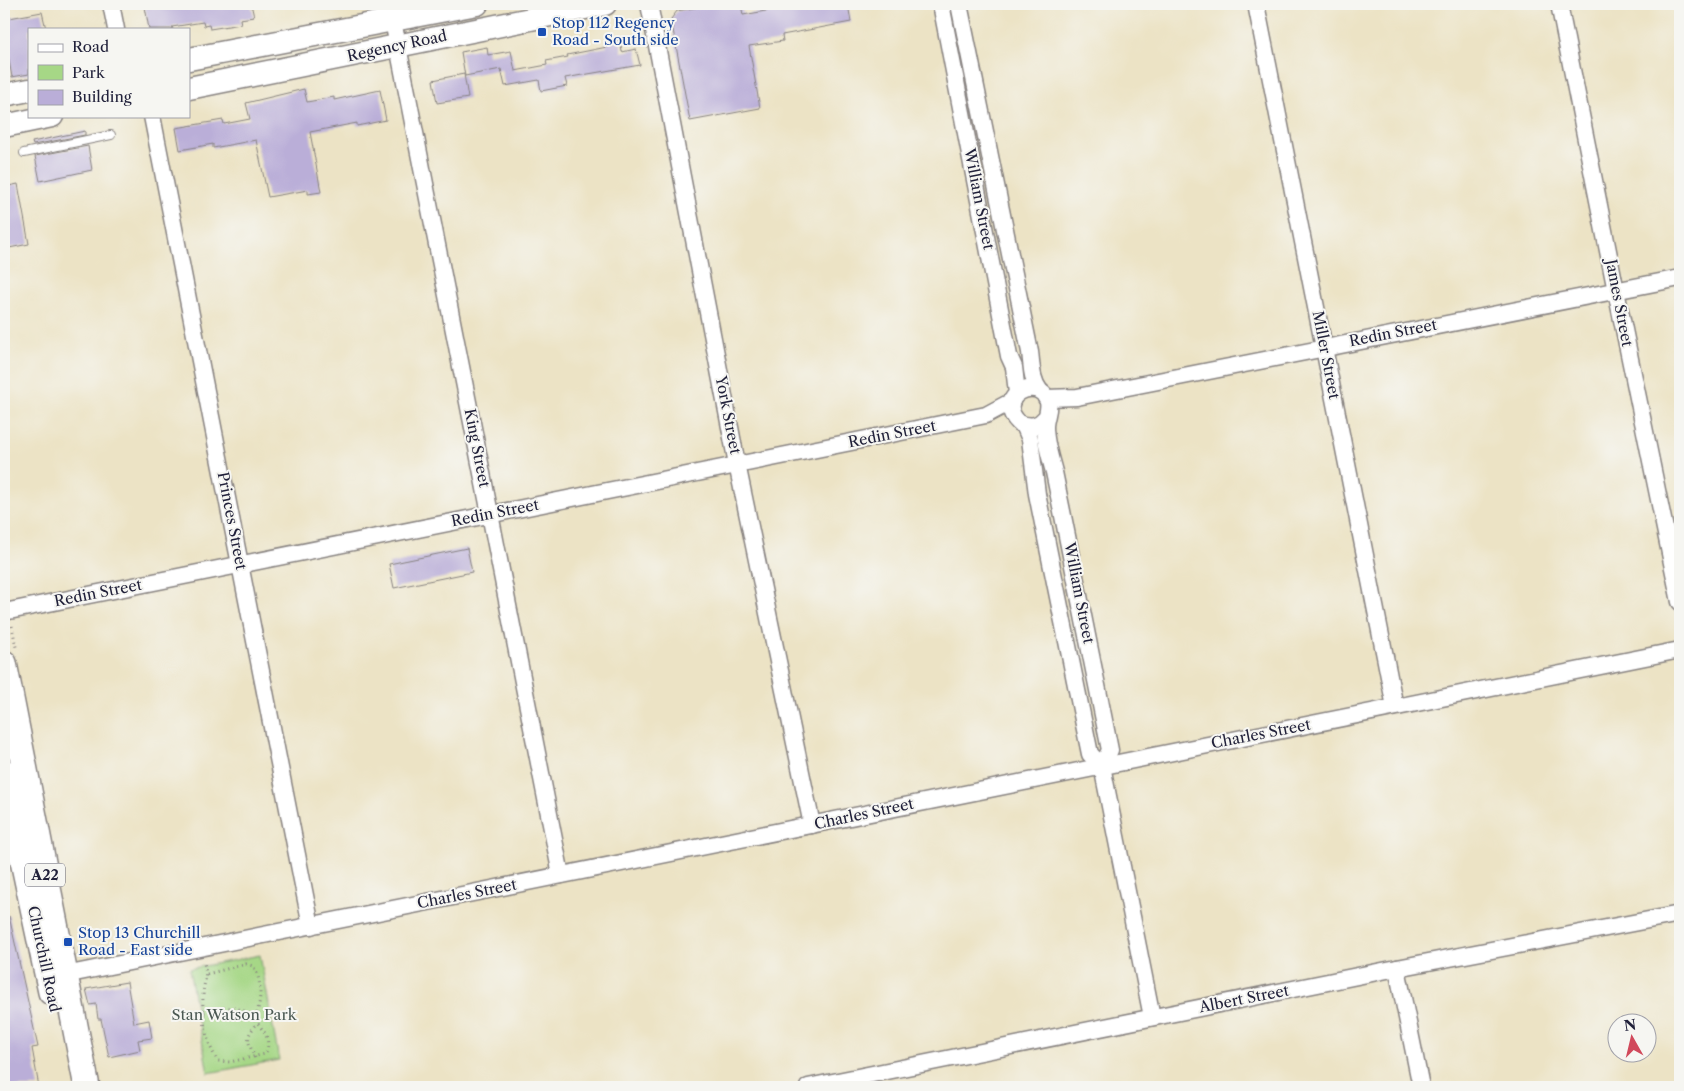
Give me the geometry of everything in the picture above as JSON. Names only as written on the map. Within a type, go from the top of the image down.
[{"type":"main road","name":"Regency Road","points":[[190,59],[476,4]]},
{"type":"main road","name":"Regency Road","points":[[190,88],[605,4]]},
{"type":"main road","points":[[4,95],[28,90]]},
{"type":"main road","points":[[4,126],[42,118]]},
{"type":"main road","name":"Churchill Road","points":[[4,663],[21,850]]},
{"type":"main road","name":"Churchill Road","points":[[4,772],[21,850],[87,1087]]},
{"type":"main road","name":"Churchill Road","points":[[57,977],[70,1087]]},
{"type":"street","points":[[111,4],[116,28]]},
{"type":"street","name":"York Street","points":[[649,4],[737,464],[812,825]]},
{"type":"street","name":"William Street","points":[[941,4],[1020,354],[1032,373],[1035,385],[1045,405],[1047,491]]},
{"type":"street","name":"William Street","points":[[960,4],[1020,354],[1014,367],[1014,397]]},
{"type":"street","name":"Miller Street","points":[[1256,4],[1395,707]]},
{"type":"street","name":"James Street","points":[[1560,4],[1680,602]]},
{"type":"street","name":"King Street","points":[[394,21],[561,875]]},
{"type":"street","name":"Princes Street","points":[[152,118],[311,926]]},
{"type":"street","name":"Redin Street","points":[[1045,405],[1325,347],[1680,278]]},
{"type":"street","points":[[1028,388],[1045,405],[1042,422],[1033,426],[1019,422],[1012,414],[1014,397],[1028,388]]},
{"type":"street","name":"Redin Street","points":[[4,612],[986,415],[1014,397]]},
{"type":"street","name":"Redin Street","points":[[986,415],[1019,422]]},
{"type":"street","name":"William Street","points":[[1019,422],[1030,439],[1047,491],[1090,701],[1090,754],[1102,766],[1152,1017]]},
{"type":"street","name":"Charles Street","points":[[57,977],[1680,650]]},
{"type":"street","name":"Albert Street","points":[[808,1087],[1397,968],[1680,914]]},
{"type":"street","points":[[1397,968],[1421,1087]]},
{"type":"lane","points":[[947,32],[964,29]]},
{"type":"lane","points":[[24,153],[111,135]]},
{"type":"path","points":[[201,948],[207,974],[202,998],[204,1012],[210,1046],[218,1061],[230,1062],[255,1058],[265,1054],[268,1048],[266,1033],[246,1011],[233,1008],[219,1008],[204,1012]]},
{"type":"path","points":[[207,974],[246,964],[253,966],[259,987],[259,1005],[255,1019]]},
{"type":"path","points":[[255,1058],[248,1042],[248,1036],[249,1032],[258,1023]]},
{"type":"green space","name":"Stan Watson Park","points":[[260,955],[279,1060],[208,1073],[189,969]]},
{"type":"building","points":[[162,4],[168,4],[169,8],[192,4],[251,4],[254,17],[240,19],[241,24],[210,29],[209,25],[204,26],[203,22],[172,28],[149,28],[145,7]]},
{"type":"building","points":[[715,4],[741,4],[743,15],[814,4],[848,4],[851,22],[782,35],[783,41],[749,46],[760,108],[690,121],[671,19],[677,11]]},
{"type":"building","points":[[42,12],[46,28],[28,28],[28,74],[12,77],[4,33],[4,19]]},
{"type":"building","points":[[620,40],[622,52],[636,49],[640,65],[565,78],[567,86],[541,91],[539,80],[505,86],[501,69],[465,76],[461,52],[487,47],[488,55],[511,51],[515,71],[547,65],[546,61],[607,47],[606,43]]},
{"type":"building","points":[[464,74],[468,98],[437,103],[433,80]]},
{"type":"building","points":[[304,89],[307,102],[334,97],[334,100],[380,90],[386,120],[357,126],[357,123],[310,132],[321,192],[308,194],[308,190],[268,197],[256,140],[213,148],[213,144],[180,150],[176,128],[223,120],[224,124],[250,119],[246,103]]},
{"type":"building","points":[[85,131],[85,135],[33,145],[32,142]]},
{"type":"building","points":[[88,146],[92,170],[40,181],[35,156]]},
{"type":"building","points":[[18,184],[29,244],[4,249],[4,187]]},
{"type":"building","points":[[467,548],[472,572],[394,588],[389,564]]},
{"type":"building","points":[[9,916],[38,1047],[32,1048],[39,1087],[4,1087],[4,917]]},
{"type":"building","points":[[127,982],[134,1023],[149,1020],[152,1038],[138,1040],[140,1050],[109,1057],[101,1019],[98,1019],[96,1004],[90,1005],[86,989]]},
{"type":"place","name":"Stop 112 Regency Road - South side","points":[[542,32]]},
{"type":"place","name":"Stop 13 Churchill Road - East side","points":[[68,942]]}]
